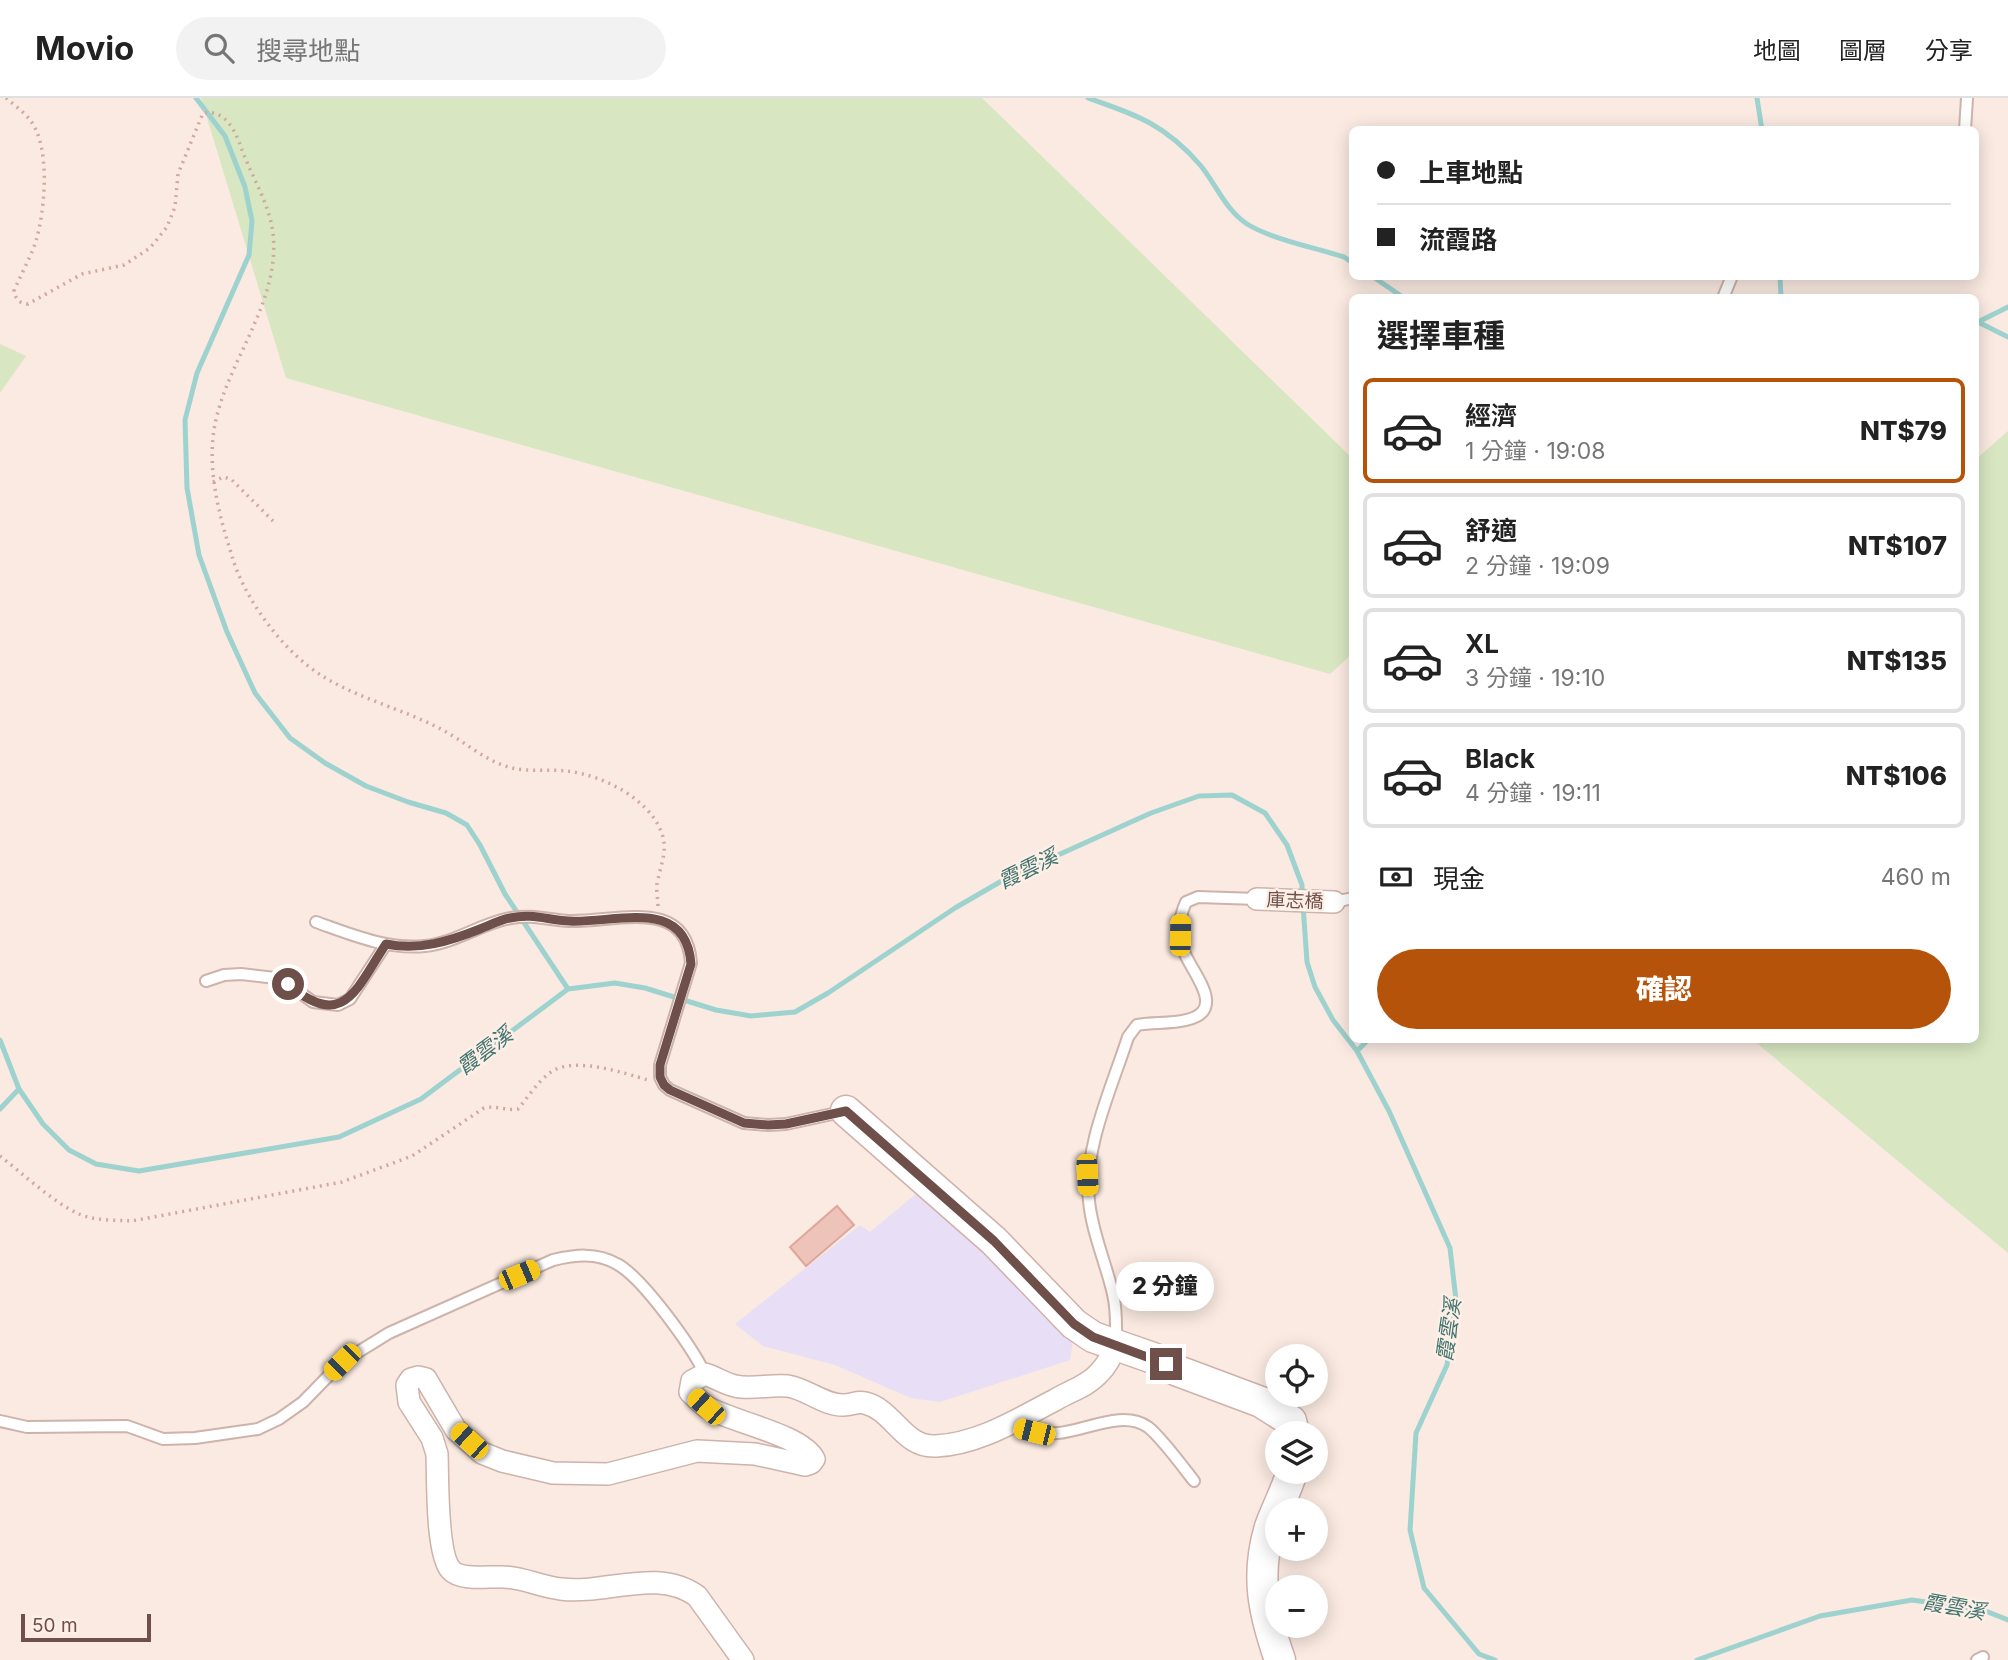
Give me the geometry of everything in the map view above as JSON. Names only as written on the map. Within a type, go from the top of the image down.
[{"type":"street","name":"庫志橋","points":[[1257,899],[1343,900]]},
{"type":"street","points":[[846,1111],[994,1241],[1074,1324],[1093,1337],[1261,1402],[1290,1421]]},
{"type":"street","points":[[743,1660],[697,1596],[687,1588],[673,1584],[637,1583],[563,1590],[507,1577],[459,1575],[451,1570],[442,1552],[437,1454],[432,1438],[409,1402],[406,1393],[411,1379],[426,1379],[456,1430],[482,1453],[502,1461],[553,1473],[608,1474],[697,1451],[755,1454],[805,1465],[814,1459],[811,1454],[785,1438],[706,1407],[690,1392],[692,1381],[705,1374],[735,1386],[790,1386],[844,1405],[867,1403],[881,1412],[905,1435],[918,1443],[934,1446],[954,1443],[1007,1426],[1086,1384],[1100,1372],[1116,1345]]},
{"type":"street","points":[[1280,1660],[1265,1617],[1262,1577],[1270,1529],[1287,1484]]},
{"type":"lane","points":[[1965,126],[1967,98]]},
{"type":"lane","points":[[1116,1345],[1117,1319],[1113,1294],[1089,1203],[1087,1175],[1092,1148],[1128,1037],[1137,1025],[1187,1020],[1199,1014],[1206,1003],[1205,989],[1184,953],[1180,935],[1180,914],[1186,902],[1198,897],[1257,899]]},
{"type":"lane","points":[[316,922],[386,944],[426,946],[508,918],[535,915],[567,921],[636,917],[659,919],[670,923],[680,932],[690,948],[691,964],[660,1065],[660,1077],[664,1085],[687,1099],[744,1123],[786,1124],[846,1111]]},
{"type":"lane","points":[[206,981],[224,975],[241,974],[275,978],[313,1002],[338,1005],[350,999],[386,944]]},
{"type":"lane","points":[[0,1421],[27,1427],[107,1424],[127,1426],[163,1439],[195,1438],[258,1429],[279,1419],[303,1402],[342,1362],[389,1333],[553,1260],[577,1255],[598,1256],[618,1264],[637,1281],[695,1354],[705,1374]]},
{"type":"lane","points":[[1007,1426],[1034,1432],[1056,1433],[1130,1420],[1147,1427],[1194,1481]]},
{"type":"path","points":[[6,98],[30,120],[39,137],[43,161],[43,214],[29,260],[14,291],[15,298],[21,303],[28,304],[82,274],[124,265],[150,248],[167,227],[176,207],[178,174],[203,113],[211,111],[219,114],[235,131],[264,199],[273,233],[271,281],[221,403],[214,436],[213,482],[232,560],[249,597],[282,642],[323,677],[385,707],[440,729],[495,762],[513,768],[569,771],[597,778],[628,794],[649,813],[661,830],[665,845],[657,886],[659,919]]},
{"type":"path","points":[[213,482],[223,477],[231,479],[273,521]]},
{"type":"path","points":[[0,1156],[68,1208],[80,1214],[132,1221],[342,1182],[387,1167],[440,1139],[484,1108],[491,1106],[518,1109],[550,1073],[560,1067],[602,1068],[664,1085]]},
{"type":"shaded area","points":[[922,1189],[1074,1335],[1070,1360],[940,1402],[911,1398],[835,1365],[763,1346],[735,1324],[860,1225],[870,1232]]},
{"type":"green space","points":[[201,98],[982,98],[1349,455],[1349,657],[1330,674],[286,378]]},
{"type":"green space","points":[[0,344],[26,356],[0,393]]},
{"type":"green space","points":[[2008,431],[2008,1253],[1757,1043],[1979,1043],[1979,456]]},
{"type":"building","points":[[837,1206],[854,1225],[806,1266],[790,1247]]},
{"type":"waterway","points":[[196,98],[225,136],[245,187],[252,221],[249,255],[197,373],[185,420],[187,488],[199,555],[227,632],[255,693],[290,738],[325,763],[366,786],[446,813],[467,825],[505,894],[568,989]]},
{"type":"waterway","points":[[1088,98],[1136,116],[1175,140],[1201,166],[1227,204],[1247,224],[1281,239],[1349,260]]},
{"type":"waterway","points":[[1757,98],[1761,126]]},
{"type":"waterway","points":[[1378,280],[1398,294]]},
{"type":"waterway","points":[[1780,280],[1781,294]]},
{"type":"waterway","points":[[1979,322],[2008,307]]},
{"type":"waterway","points":[[1979,322],[2008,337]]},
{"type":"waterway","name":"霞雲溪","points":[[0,1040],[19,1089],[43,1124],[69,1150],[96,1164],[139,1171],[339,1137],[421,1099],[568,989],[615,983],[645,988],[716,1010],[751,1016],[795,1012],[955,908],[1005,879],[1151,813],[1199,796],[1232,795],[1265,813],[1287,845],[1302,885],[1302,896]]},
{"type":"waterway","name":"霞雲溪","points":[[1303,905],[1307,962],[1315,987],[1333,1020],[1349,1041]]},
{"type":"waterway","name":"霞雲溪","points":[[1351,1043],[1389,1111],[1450,1248],[1456,1300],[1447,1365],[1416,1433],[1410,1530],[1424,1588],[1479,1654],[1495,1660]]},
{"type":"waterway","points":[[1357,1051],[1365,1043]]},
{"type":"waterway","points":[[0,1109],[19,1089]]},
{"type":"waterway","name":"霞雲溪","points":[[1697,1660],[1820,1616],[1912,1600],[1983,1610],[2008,1620]]},
{"type":"route","points":[[288,984],[313,1002],[338,1005],[350,999],[386,944],[426,946],[508,918],[535,915],[567,921],[597,921],[636,917],[670,923],[680,932],[690,948],[691,964],[660,1065],[660,1077],[664,1085],[687,1099],[744,1123],[786,1124],[846,1111],[994,1241],[1074,1324],[1093,1337],[1166,1364]]}]
